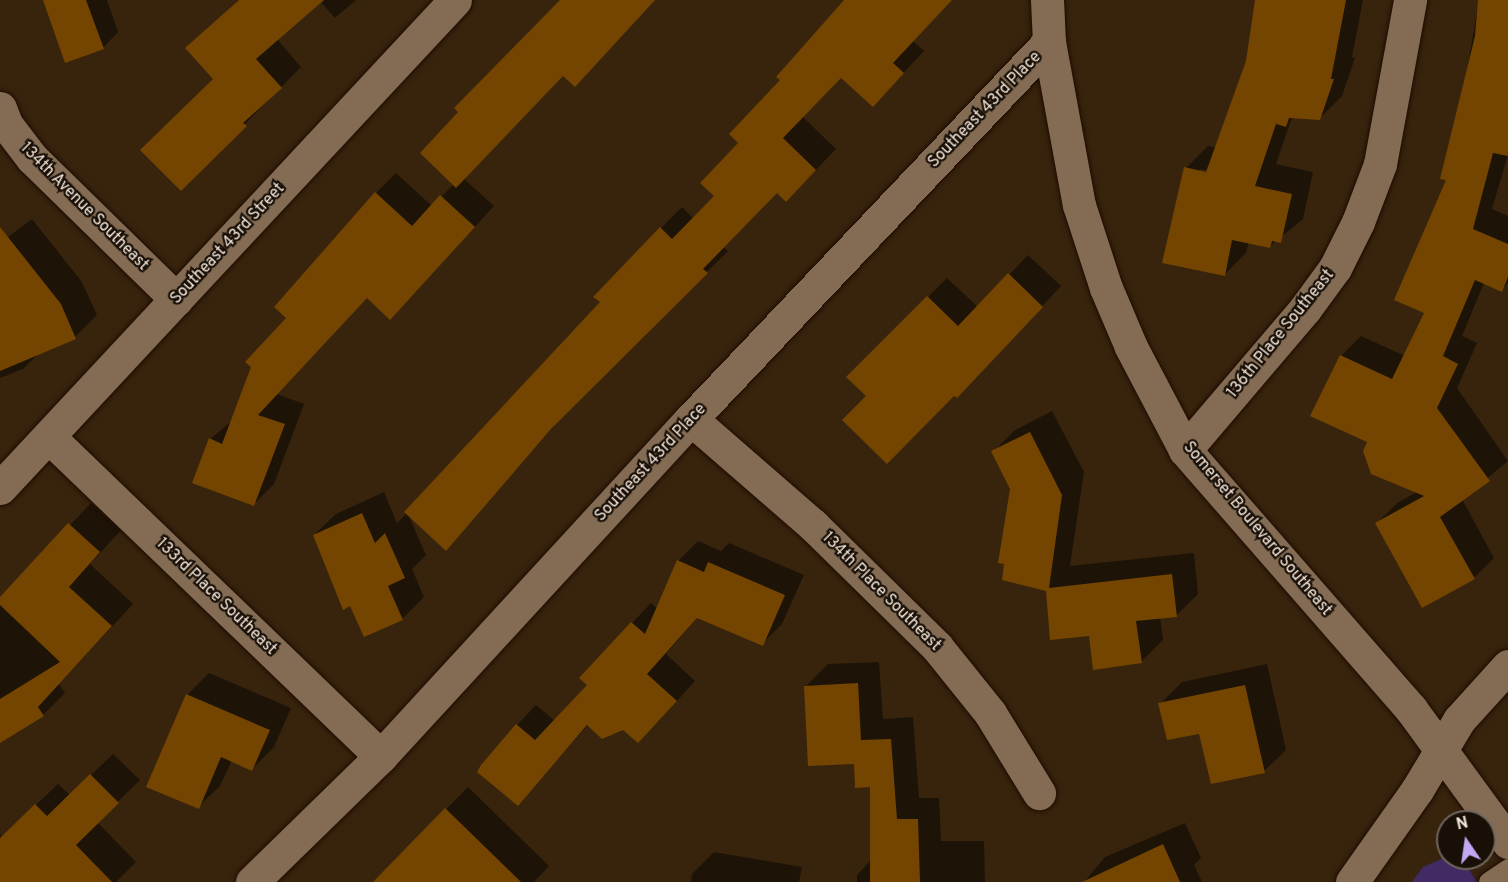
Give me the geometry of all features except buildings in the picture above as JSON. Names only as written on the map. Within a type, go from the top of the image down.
[{"type":"street","name":"Southeast 43rd Street","points":[[0,488],[50,438],[455,0]]},
{"type":"street","name":"Somerset Boulevard Southeast","points":[[1047,0],[1049,42],[1079,205],[1106,288],[1131,347],[1185,450],[1411,709],[1508,842]]},
{"type":"street","name":"136th Place Southeast","points":[[1185,450],[1305,309],[1335,268],[1358,222],[1383,154],[1410,0]]},
{"type":"street","name":"Southeast 43rd Place","points":[[252,882],[381,756],[691,419],[1049,42]]},
{"type":"street","name":"134th Avenue Southeast","points":[[0,108],[6,124],[33,158],[176,300]]},
{"type":"street","name":"134th Place Southeast","points":[[691,419],[813,525],[937,647],[990,713],[1039,793]]},
{"type":"street","name":"133rd Place Southeast","points":[[50,438],[381,756]]},
{"type":"street","points":[[1352,882],[1460,720],[1508,666]]},
{"type":"lane","points":[[1489,882],[1508,869]]},
{"type":"shaded area","points":[[1436,861],[1436,870],[1470,870],[1477,882],[1412,882],[1423,867]]}]
